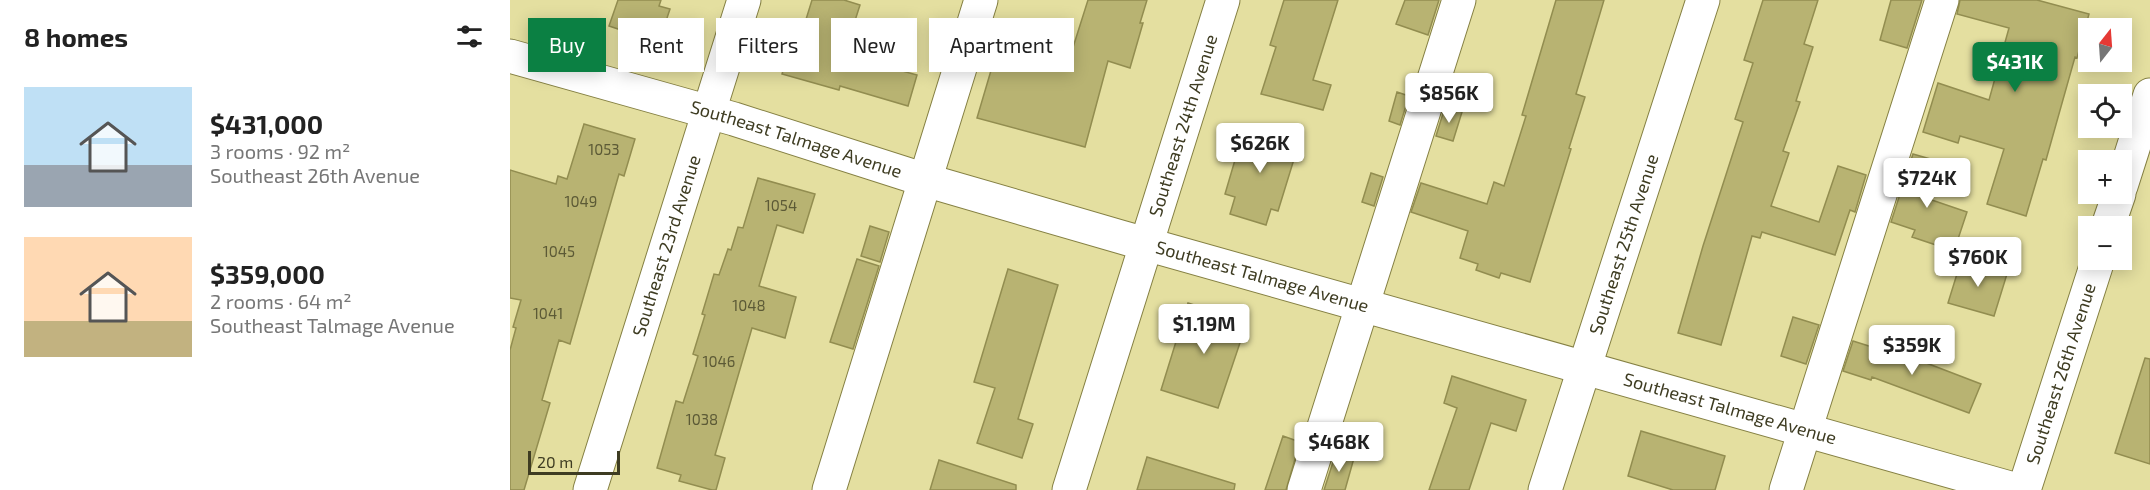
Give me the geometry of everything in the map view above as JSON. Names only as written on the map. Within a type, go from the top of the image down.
[{"type":"street","name":"Southeast 23rd Avenue","points":[[590,490],[744,0]]},
{"type":"street","points":[[829,490],[981,0]]},
{"type":"street","name":"Southeast 24th Avenue","points":[[1069,490],[1223,0]]},
{"type":"street","points":[[1304,490],[1459,0]]},
{"type":"street","name":"Southeast 25th Avenue","points":[[1545,490],[1703,0]]},
{"type":"street","points":[[1786,490],[1942,0]]},
{"type":"street","name":"Southeast Talmage Avenue","points":[[510,56],[710,113],[925,180],[1362,306],[2017,490]]},
{"type":"street","points":[[2132,151],[2150,95]]},
{"type":"street","name":"Southeast 26th Avenue","points":[[2024,490],[2095,270]]},
{"type":"building","points":[[618,0],[661,0],[659,6],[670,9],[667,18],[618,18],[618,29],[609,26]]},
{"type":"building","points":[[812,0],[844,0],[860,5],[856,18],[831,18],[831,72],[906,72],[917,75],[908,106],[840,86],[839,90],[782,74],[783,72],[819,72],[819,18],[806,18]]},
{"type":"building","points":[[1088,0],[1147,0],[1130,68],[1108,61],[1085,147],[977,118],[991,72],[1074,72],[1074,44]]},
{"type":"building","points":[[1284,0],[1338,0],[1313,80],[1331,85],[1323,110],[1261,94],[1276,47],[1270,45]]},
{"type":"building","points":[[1405,0],[1439,0],[1428,35],[1396,24]]},
{"type":"building","points":[[1556,0],[1604,0],[1576,94],[1585,97],[1530,282],[1501,273],[1499,278],[1476,270],[1478,264],[1460,258],[1468,231],[1411,212],[1421,183],[1487,204],[1494,182],[1504,186],[1526,116],[1522,115]]},
{"type":"building","points":[[1763,0],[1818,0],[1804,44],[1813,47],[1796,101],[1800,102],[1783,151],[1789,153],[1771,206],[1819,222],[1838,166],[1866,175],[1855,212],[1850,210],[1835,255],[1762,232],[1760,238],[1752,236],[1721,345],[1678,333],[1743,122],[1735,119],[1753,63],[1744,60]]},
{"type":"building","points":[[1891,0],[1922,0],[1907,48],[1880,40]]},
{"type":"building","points":[[1960,0],[2037,0],[2089,14],[2088,18],[2078,18],[2078,54],[2077,58],[2075,57],[2046,160],[2043,159],[2026,216],[1987,204],[2004,149],[1960,136],[1958,143],[1923,132],[1938,83],[1989,100],[2009,28],[1957,14]]},
{"type":"building","points":[[1397,92],[1409,96],[1400,125],[1389,121]]},
{"type":"building","points":[[1445,107],[1462,112],[1453,141],[1436,136]]},
{"type":"building","points":[[584,124],[635,139],[624,176],[619,174],[570,344],[559,340],[542,400],[550,403],[524,490],[510,490],[510,350],[516,328],[513,327],[521,300],[510,298],[510,170],[556,184],[558,176],[567,179]]},
{"type":"building","points":[[1245,126],[1299,143],[1278,211],[1271,209],[1266,225],[1230,214],[1235,197],[1225,194]]},
{"type":"building","points":[[1913,154],[1934,160],[1923,197],[1967,212],[1954,251],[1912,237],[1915,230],[1891,222]]},
{"type":"building","points":[[1371,173],[1383,177],[1374,206],[1362,202]]},
{"type":"building","points":[[758,178],[815,194],[803,233],[777,225],[759,286],[796,297],[785,338],[752,328],[715,455],[725,458],[716,490],[712,490],[679,481],[681,475],[657,468],[676,401],[683,403],[698,356],[693,354],[714,274],[719,275],[728,249],[731,250],[738,227],[743,228]]},
{"type":"building","points":[[870,226],[889,232],[880,262],[861,256]]},
{"type":"building","points":[[857,259],[879,266],[853,349],[830,342]]},
{"type":"building","points":[[1961,261],[2007,274],[1994,316],[1948,303]]},
{"type":"building","points":[[1008,269],[1058,285],[1018,419],[1033,424],[1022,458],[977,443],[995,388],[974,382]]},
{"type":"building","points":[[1188,303],[1247,322],[1218,408],[1161,390]]},
{"type":"building","points":[[1793,317],[1819,325],[1806,364],[1781,356]]},
{"type":"building","points":[[1853,341],[1907,358],[1908,356],[1981,384],[1969,413],[1872,377],[1871,380],[1843,371]]},
{"type":"building","points":[[2145,358],[2150,359],[2150,464],[2115,453]]},
{"type":"building","points":[[1452,376],[1526,400],[1516,431],[1491,423],[1469,490],[1429,490],[1457,408],[1444,403]]},
{"type":"building","points":[[1641,431],[1725,456],[1715,490],[1673,490],[1628,476]]},
{"type":"building","points":[[1283,436],[1300,442],[1286,490],[1265,490]]},
{"type":"building","points":[[1336,453],[1354,458],[1345,490],[1324,490]]},
{"type":"building","points":[[1147,457],[1235,484],[1234,490],[1137,490]]},
{"type":"building","points":[[939,460],[1016,485],[1016,490],[930,490]]}]
